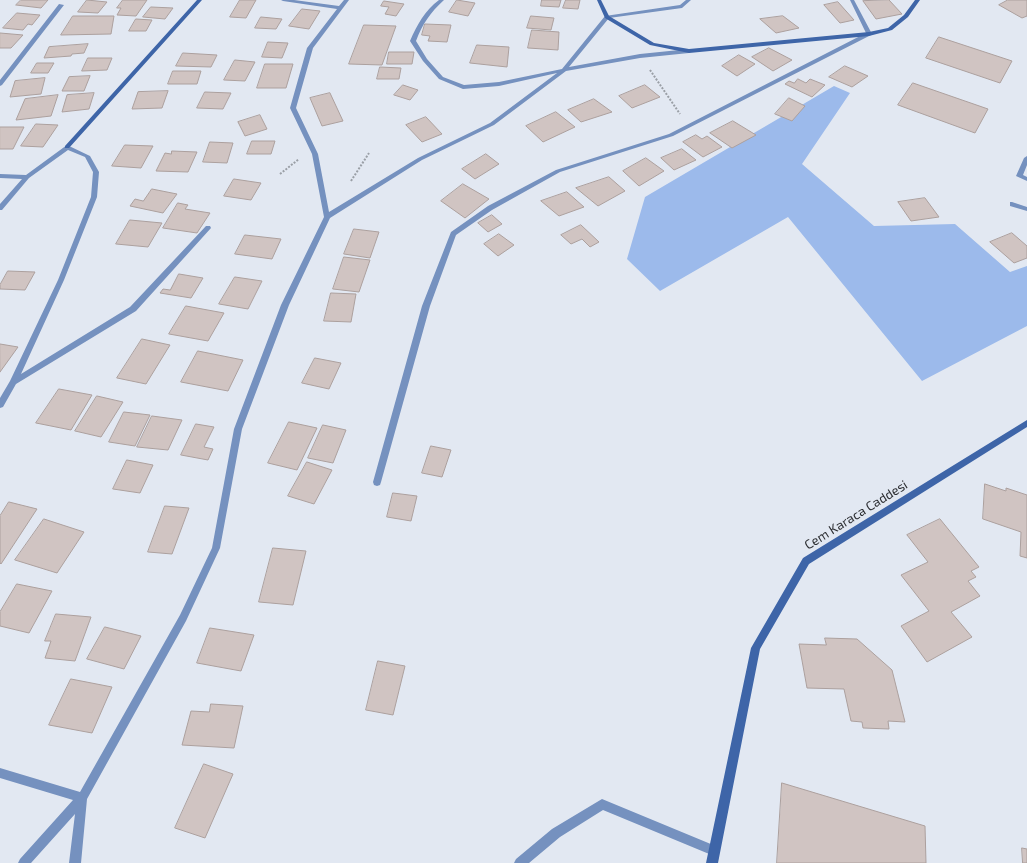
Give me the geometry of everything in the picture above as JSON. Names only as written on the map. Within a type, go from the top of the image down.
[{"type":"street","points":[[0,208],[27,177],[67,148],[200,0]]},
{"type":"street","points":[[283,0],[340,8]]},
{"type":"street","points":[[327,217],[313,148],[293,108],[310,48],[346,0]]},
{"type":"street","points":[[442,0],[419,25],[414,41],[425,60],[441,78],[463,87],[499,84],[640,56],[869,34],[890,29],[906,16],[918,0]]},
{"type":"street","points":[[599,0],[607,17],[652,44],[689,51]]},
{"type":"street","points":[[24,863],[82,798],[184,618],[216,548],[238,429],[285,305],[327,217],[420,159],[492,124],[564,70],[607,17],[682,6],[689,0]]},
{"type":"street","points":[[852,0],[869,34]]},
{"type":"street","points":[[0,84],[61,6]]},
{"type":"street","points":[[377,482],[426,306],[453,234],[490,208],[558,171],[671,135],[869,34]]},
{"type":"street","points":[[0,405],[14,383],[61,280],[94,198],[96,172],[87,156],[67,148]]},
{"type":"street","points":[[1027,158],[1019,176],[1027,179]]},
{"type":"street","points":[[0,176],[27,177]]},
{"type":"street","points":[[1012,204],[1027,209]]},
{"type":"street","points":[[14,383],[133,309],[208,228]]},
{"type":"street","name":"Cem Karaca Caddesi","points":[[712,863],[756,648],[806,561],[1027,423]]},
{"type":"street","points":[[0,773],[82,798]]},
{"type":"street","points":[[75,863],[82,798]]},
{"type":"street","points":[[520,863],[556,833],[602,804],[714,851]]},
{"type":"path","points":[[640,56],[688,126]]},
{"type":"path","points":[[280,174],[313,148]]},
{"type":"shaded area","points":[[834,86],[850,93],[802,164],[874,226],[955,224],[1010,272],[1027,266],[1027,326],[922,381],[788,217],[660,291],[627,259],[645,197]]},
{"type":"building","points":[[21,0],[48,0],[41,8],[16,5]]},
{"type":"building","points":[[87,0],[107,2],[98,13],[78,12]]},
{"type":"building","points":[[123,0],[147,0],[136,16],[117,15],[121,8],[117,8]]},
{"type":"building","points":[[240,0],[256,0],[246,18],[230,17]]},
{"type":"building","points":[[457,0],[475,3],[468,16],[449,12]]},
{"type":"building","points":[[542,0],[561,0],[559,7],[541,6]]},
{"type":"building","points":[[566,0],[580,0],[578,9],[563,8]]},
{"type":"building","points":[[889,0],[902,14],[876,19],[863,1]]},
{"type":"building","points":[[1008,0],[1027,0],[1027,16],[1022,18],[999,5]]},
{"type":"building","points":[[384,1],[404,4],[396,16],[385,14],[389,7],[381,6]]},
{"type":"building","points":[[838,2],[854,20],[840,23],[824,5]]},
{"type":"building","points":[[151,7],[173,8],[165,19],[143,17]]},
{"type":"building","points":[[302,9],[320,11],[309,29],[289,26]]},
{"type":"building","points":[[17,13],[40,15],[32,25],[28,24],[23,30],[3,28]]},
{"type":"building","points":[[73,16],[114,16],[111,34],[61,35]]},
{"type":"building","points":[[531,16],[554,18],[551,30],[527,28]]},
{"type":"building","points":[[783,16],[799,28],[776,33],[760,19]]},
{"type":"building","points":[[261,17],[282,19],[276,29],[255,28]]},
{"type":"building","points":[[136,19],[152,20],[146,31],[129,31]]},
{"type":"building","points":[[425,24],[451,25],[447,42],[428,41],[430,36],[422,35]]},
{"type":"building","points":[[364,25],[396,26],[382,65],[349,64]]},
{"type":"building","points":[[532,30],[559,32],[558,50],[528,48]]},
{"type":"building","points":[[0,33],[23,35],[11,48],[0,48]]},
{"type":"building","points":[[939,37],[1012,61],[1000,83],[926,58]]},
{"type":"building","points":[[268,42],[288,43],[282,58],[262,57]]},
{"type":"building","points":[[88,44],[84,53],[72,54],[71,56],[44,58],[49,47]]},
{"type":"building","points":[[477,45],[509,47],[507,67],[470,63]]},
{"type":"building","points":[[769,48],[792,60],[773,71],[752,57]]},
{"type":"building","points":[[389,52],[414,52],[412,64],[387,64]]},
{"type":"building","points":[[183,53],[217,55],[211,67],[176,66]]},
{"type":"building","points":[[739,55],[755,64],[737,76],[722,66]]},
{"type":"building","points":[[88,58],[112,58],[107,70],[82,71]]},
{"type":"building","points":[[235,60],[255,62],[245,81],[224,80]]},
{"type":"building","points":[[37,63],[54,63],[48,73],[31,73]]},
{"type":"building","points":[[265,64],[293,64],[286,88],[257,88]]},
{"type":"building","points":[[845,66],[868,76],[852,87],[829,77]]},
{"type":"building","points":[[380,67],[401,68],[399,79],[377,79]]},
{"type":"building","points":[[173,71],[201,71],[197,84],[168,84]]},
{"type":"building","points":[[90,76],[84,91],[62,91],[69,77]]},
{"type":"building","points":[[45,78],[41,94],[10,97],[15,81]]},
{"type":"building","points":[[798,79],[806,83],[810,79],[825,85],[812,97],[785,84],[789,81],[794,83]]},
{"type":"building","points":[[913,83],[988,109],[975,133],[898,105]]},
{"type":"building","points":[[403,85],[418,90],[410,100],[394,95]]},
{"type":"building","points":[[645,85],[660,97],[632,108],[619,96]]},
{"type":"building","points":[[168,91],[162,108],[132,109],[138,92]]},
{"type":"building","points":[[205,92],[231,93],[223,109],[197,108]]},
{"type":"building","points":[[94,93],[89,109],[62,112],[67,95]]},
{"type":"building","points":[[330,93],[343,121],[322,126],[310,98]]},
{"type":"building","points":[[58,95],[51,116],[16,120],[25,99]]},
{"type":"building","points":[[789,98],[805,106],[792,121],[775,114]]},
{"type":"building","points":[[594,99],[612,112],[581,122],[568,110]]},
{"type":"building","points":[[556,112],[575,127],[543,142],[526,126]]},
{"type":"building","points":[[260,115],[267,129],[245,136],[238,122]]},
{"type":"building","points":[[426,117],[442,134],[422,142],[406,125]]},
{"type":"building","points":[[733,121],[756,135],[732,148],[710,133]]},
{"type":"building","points":[[36,124],[58,125],[43,147],[21,146]]},
{"type":"building","points":[[0,127],[24,127],[13,149],[0,149]]},
{"type":"building","points":[[696,135],[702,139],[707,136],[722,147],[703,157],[683,142]]},
{"type":"building","points":[[252,141],[275,141],[271,154],[247,154]]},
{"type":"building","points":[[210,142],[233,143],[227,163],[203,162]]},
{"type":"building","points":[[125,145],[153,146],[141,168],[112,166]]},
{"type":"building","points":[[682,149],[696,160],[674,170],[661,158]]},
{"type":"building","points":[[172,151],[197,152],[188,172],[156,171],[165,153],[171,154]]},
{"type":"building","points":[[486,154],[499,164],[475,179],[462,169]]},
{"type":"building","points":[[646,158],[664,171],[639,186],[623,171]]},
{"type":"building","points":[[609,177],[625,191],[598,206],[576,188]]},
{"type":"building","points":[[234,179],[261,183],[251,200],[224,196]]},
{"type":"building","points":[[463,184],[489,199],[465,218],[441,201]]},
{"type":"building","points":[[152,189],[177,194],[163,213],[130,206],[135,199],[143,201]]},
{"type":"building","points":[[567,192],[584,207],[559,216],[541,201]]},
{"type":"building","points":[[925,198],[939,217],[911,221],[898,202]]},
{"type":"building","points":[[178,203],[188,205],[185,209],[210,213],[197,233],[163,228]]},
{"type":"building","points":[[492,215],[502,224],[488,232],[478,223]]},
{"type":"building","points":[[130,220],[162,223],[148,247],[116,244]]},
{"type":"building","points":[[581,225],[599,242],[590,247],[582,239],[571,244],[561,235]]},
{"type":"building","points":[[354,229],[379,232],[370,258],[344,254]]},
{"type":"building","points":[[1012,233],[1027,246],[1027,258],[1014,263],[990,242]]},
{"type":"building","points":[[499,234],[514,245],[498,256],[484,244]]},
{"type":"building","points":[[245,235],[281,239],[272,259],[235,254]]},
{"type":"building","points":[[344,257],[370,260],[359,292],[333,289]]},
{"type":"building","points":[[8,271],[35,272],[25,290],[0,289],[0,285]]},
{"type":"building","points":[[179,274],[203,278],[191,298],[160,293],[163,289],[170,290]]},
{"type":"building","points":[[235,277],[262,281],[248,309],[219,304]]},
{"type":"building","points":[[331,293],[356,294],[351,322],[324,321]]},
{"type":"building","points":[[186,306],[224,313],[208,341],[169,334]]},
{"type":"building","points":[[142,339],[170,345],[146,384],[117,378]]},
{"type":"building","points":[[0,344],[18,347],[0,372]]},
{"type":"building","points":[[198,351],[243,360],[228,391],[181,382]]},
{"type":"building","points":[[315,358],[341,363],[329,389],[302,383]]},
{"type":"building","points":[[59,389],[92,395],[71,430],[36,423]]},
{"type":"building","points":[[97,396],[123,402],[101,437],[75,431]]},
{"type":"building","points":[[124,412],[150,415],[135,446],[109,442]]},
{"type":"building","points":[[152,416],[182,420],[168,450],[137,447]]},
{"type":"building","points":[[289,422],[317,428],[297,470],[268,463]]},
{"type":"building","points":[[196,424],[214,427],[204,447],[213,449],[208,460],[181,455]]},
{"type":"building","points":[[323,425],[346,430],[333,463],[308,458]]},
{"type":"building","points":[[431,446],[451,450],[442,477],[422,473]]},
{"type":"building","points":[[127,460],[153,465],[140,493],[113,489]]},
{"type":"building","points":[[307,462],[332,470],[314,504],[288,496]]},
{"type":"building","points":[[985,484],[1006,491],[1006,488],[1027,495],[1027,558],[1020,556],[1021,532],[983,519]]},
{"type":"building","points":[[393,493],[417,496],[411,521],[387,517]]},
{"type":"building","points":[[9,502],[37,509],[1,564],[0,516]]},
{"type":"building","points":[[165,506],[189,508],[172,554],[148,552]]},
{"type":"building","points":[[44,519],[84,532],[57,573],[15,560]]},
{"type":"building","points":[[940,519],[979,567],[971,571],[976,577],[968,581],[980,596],[951,612],[972,637],[927,662],[901,626],[929,611],[901,575],[928,562],[907,535]]},
{"type":"building","points":[[273,548],[306,551],[293,605],[259,602]]},
{"type":"building","points":[[17,584],[52,591],[29,633],[0,626],[0,612]]},
{"type":"building","points":[[56,614],[91,617],[75,661],[45,658],[51,641],[45,641]]},
{"type":"building","points":[[105,627],[141,636],[124,669],[87,659]]},
{"type":"building","points":[[210,628],[254,635],[241,671],[197,663]]},
{"type":"building","points":[[825,638],[857,639],[892,670],[905,722],[888,721],[889,729],[863,728],[862,722],[851,721],[844,689],[807,688],[799,644],[826,645]]},
{"type":"building","points":[[378,661],[405,666],[393,715],[366,710]]},
{"type":"building","points":[[71,679],[112,687],[92,733],[49,725]]},
{"type":"building","points":[[211,704],[243,706],[234,748],[182,745],[191,711],[209,712]]},
{"type":"building","points":[[204,764],[233,774],[205,838],[175,828]]},
{"type":"building","points":[[782,783],[925,826],[926,863],[777,863]]},
{"type":"building","points":[[1022,848],[1027,849],[1027,863],[1023,863]]}]
